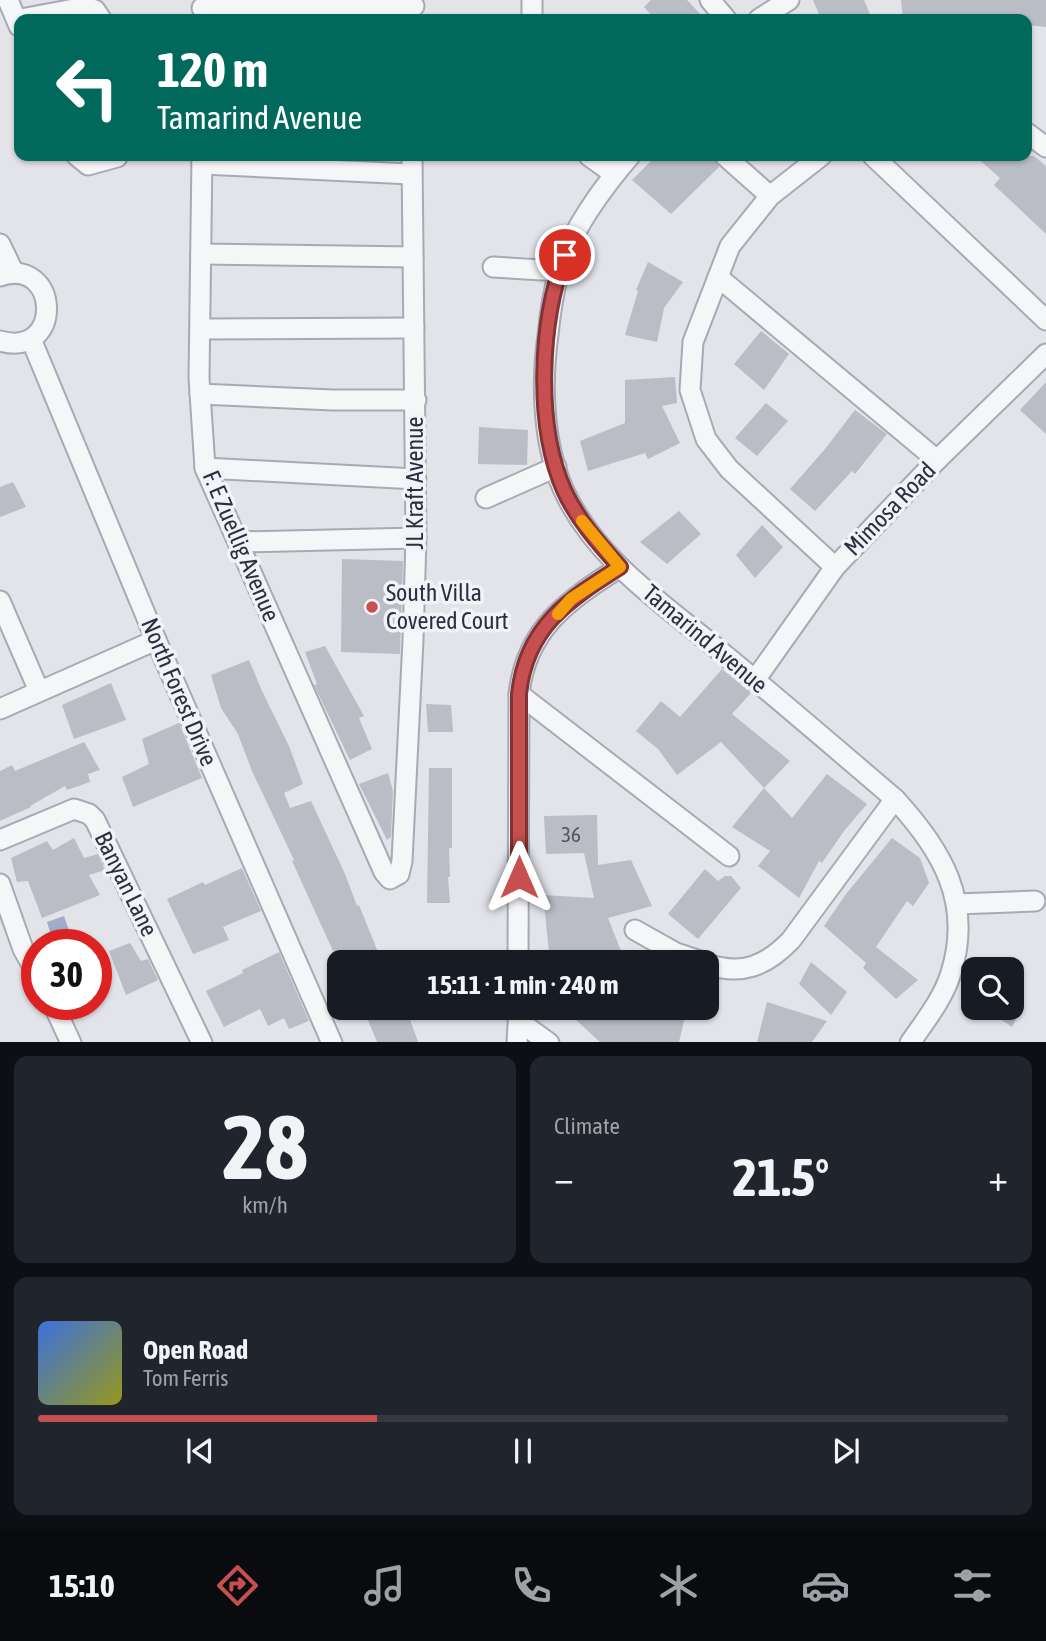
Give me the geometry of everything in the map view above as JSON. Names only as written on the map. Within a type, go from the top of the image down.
[{"type":"street","points":[[710,0],[722,14]]},
{"type":"street","points":[[767,14],[789,0]]},
{"type":"street","points":[[52,14],[85,7],[95,10],[98,14]]},
{"type":"street","points":[[202,9],[414,8]]},
{"type":"street","points":[[83,161],[88,165],[102,161]]},
{"type":"street","name":"F. E Zuellig Avenue","points":[[202,161],[200,394],[205,468],[384,872]]},
{"type":"street","points":[[244,161],[412,165]]},
{"type":"street","points":[[596,161],[614,174]]},
{"type":"street","name":"Tamarind Avenue","points":[[626,161],[614,174],[574,237],[559,271],[550,314],[545,402],[549,439],[556,467],[564,490],[579,517],[620,567],[895,799],[923,829],[943,860],[957,904],[958,940],[951,975],[937,1002],[910,1042]]},
{"type":"street","points":[[731,161],[770,196]]},
{"type":"street","points":[[815,161],[770,196],[730,246],[693,342],[690,390],[706,439],[729,469],[835,567]]},
{"type":"street","points":[[878,161],[1046,320]]},
{"type":"street","name":"JL Kraft Avenue","points":[[384,872],[390,879],[395,878],[399,874],[402,861],[416,538],[412,165]]},
{"type":"street","points":[[0,244],[7,275],[35,281],[47,300],[45,322],[31,339],[15,343],[0,341]]},
{"type":"street","points":[[201,254],[413,257]]},
{"type":"street","points":[[493,267],[559,271]]},
{"type":"street","points":[[718,277],[937,460]]},
{"type":"street","points":[[201,330],[414,328]]},
{"type":"street","name":"North Forest Drive","points":[[31,339],[156,640],[332,1042]]},
{"type":"street","name":"Mimosa Road","points":[[755,680],[835,567],[937,460],[1046,354]]},
{"type":"street","points":[[200,394],[333,400],[416,400]]},
{"type":"street","points":[[486,498],[556,467]]},
{"type":"street","points":[[205,468],[416,480]]},
{"type":"street","points":[[239,542],[416,538]]},
{"type":"street","points":[[518,950],[519,694],[522,672],[542,631],[571,599],[620,567]]},
{"type":"street","points":[[0,601],[39,691]]},
{"type":"street","points":[[0,709],[156,640]]},
{"type":"street","points":[[519,694],[729,856]]},
{"type":"street","points":[[719,968],[754,967],[775,957],[791,940],[895,799]]},
{"type":"street","name":"Banyan Lane","points":[[0,840],[74,809],[89,814],[202,1042]]},
{"type":"street","points":[[0,884],[21,942]]},
{"type":"street","points":[[957,904],[1035,901]]},
{"type":"street","points":[[635,930],[671,950]]},
{"type":"street","points":[[61,1020],[71,1042]]},
{"type":"street","points":[[517,1042],[519,1020]]},
{"type":"street","points":[[525,1020],[549,1042]]},
{"type":"water","points":[[64,916],[68,929],[49,929],[47,922]]},
{"type":"building","points":[[651,0],[687,0],[700,14],[650,14],[644,7]]},
{"type":"building","points":[[813,0],[864,0],[870,14],[819,14]]},
{"type":"building","points":[[901,0],[1046,0],[1046,27],[1032,26],[1032,14],[902,14]]},
{"type":"building","points":[[1034,156],[1046,166],[1046,234],[994,185],[1000,178],[981,161],[1032,161]]},
{"type":"building","points":[[651,161],[715,161],[719,167],[671,214],[632,180]]},
{"type":"building","points":[[648,262],[683,282],[664,308],[657,342],[625,335],[638,291],[636,290]]},
{"type":"building","points":[[761,331],[789,354],[764,390],[734,364]]},
{"type":"building","points":[[675,377],[677,403],[662,406],[680,443],[648,459],[645,453],[588,471],[580,441],[625,423],[625,380]]},
{"type":"building","points":[[1046,382],[1046,434],[1020,410]]},
{"type":"building","points":[[766,403],[788,421],[757,456],[735,438]]},
{"type":"building","points":[[855,410],[887,434],[855,474],[852,471],[815,511],[790,489]]},
{"type":"building","points":[[479,427],[528,430],[527,465],[478,464]]},
{"type":"building","points":[[13,482],[26,507],[0,517],[0,487]]},
{"type":"building","points":[[679,511],[701,534],[667,564],[640,542]]},
{"type":"building","points":[[762,525],[783,547],[755,578],[736,555]]},
{"type":"building","name":"South Villa Covered Court","points":[[342,559],[403,561],[400,654],[341,652]]},
{"type":"building","points":[[325,646],[364,716],[359,718],[372,749],[350,760],[314,685],[317,684],[305,652]]},
{"type":"building","points":[[249,660],[289,746],[303,784],[284,793],[290,808],[311,801],[377,950],[333,950],[238,734],[221,708],[211,675]]},
{"type":"building","points":[[722,669],[751,693],[732,714],[790,761],[764,788],[721,742],[677,775],[658,749],[636,731],[661,701],[680,717]]},
{"type":"building","points":[[111,683],[126,720],[74,739],[62,705]]},
{"type":"building","points":[[426,704],[451,705],[453,732],[428,732]]},
{"type":"building","points":[[179,723],[202,778],[133,807],[122,777],[149,764],[142,739]]},
{"type":"building","points":[[84,742],[100,770],[88,774],[90,782],[67,790],[65,786],[31,807],[0,821],[0,771],[12,765],[15,771]]},
{"type":"building","points":[[429,768],[452,768],[452,848],[449,848],[448,877],[450,903],[427,903]]},
{"type":"building","points":[[388,773],[393,791],[391,837],[387,840],[359,784]]},
{"type":"building","points":[[827,774],[867,804],[822,863],[819,861],[799,898],[758,866],[770,851],[732,827],[764,788],[792,818]]},
{"type":"building","points":[[597,815],[598,865],[631,860],[652,906],[608,918],[621,950],[549,950],[543,895],[594,898],[584,853],[546,854],[544,816]]},
{"type":"building","points":[[74,838],[84,858],[98,854],[105,870],[89,875],[100,895],[42,918],[28,881],[17,882],[11,858],[47,841],[53,850]]},
{"type":"building","points":[[892,838],[920,858],[929,883],[913,906],[907,901],[876,947],[918,980],[896,999],[863,968],[866,963],[824,926],[846,894]]},
{"type":"building","points":[[242,868],[261,911],[223,927],[229,940],[193,954],[167,899]]},
{"type":"building","points":[[705,869],[718,881],[725,876],[731,876],[741,888],[698,939],[668,914]]},
{"type":"building","points":[[130,943],[141,961],[148,959],[158,980],[126,995],[112,959],[112,950]]},
{"type":"building","points":[[279,952],[309,1021],[289,1029],[284,1018],[268,1026],[260,1009],[224,1027],[206,991]]},
{"type":"building","points":[[811,962],[847,992],[831,1015],[799,984]]},
{"type":"building","points":[[767,1002],[827,1021],[812,1042],[757,1042]]},
{"type":"building","points":[[368,1020],[410,1020],[418,1042],[377,1042]]},
{"type":"building","points":[[576,1020],[684,1020],[679,1042],[600,1042]]},
{"type":"building","points":[[1002,1020],[1016,1020],[1012,1027]]},
{"type":"slow traffic","points":[[558,614],[571,599],[620,567],[582,521]]},
{"type":"place","name":"South Villa Covered Court","points":[[372,607]]},
{"type":"route","points":[[519,877],[519,694],[522,672],[542,631],[571,599],[620,567],[596,541],[564,490],[549,439],[545,402],[546,348],[554,292],[565,255]]}]
